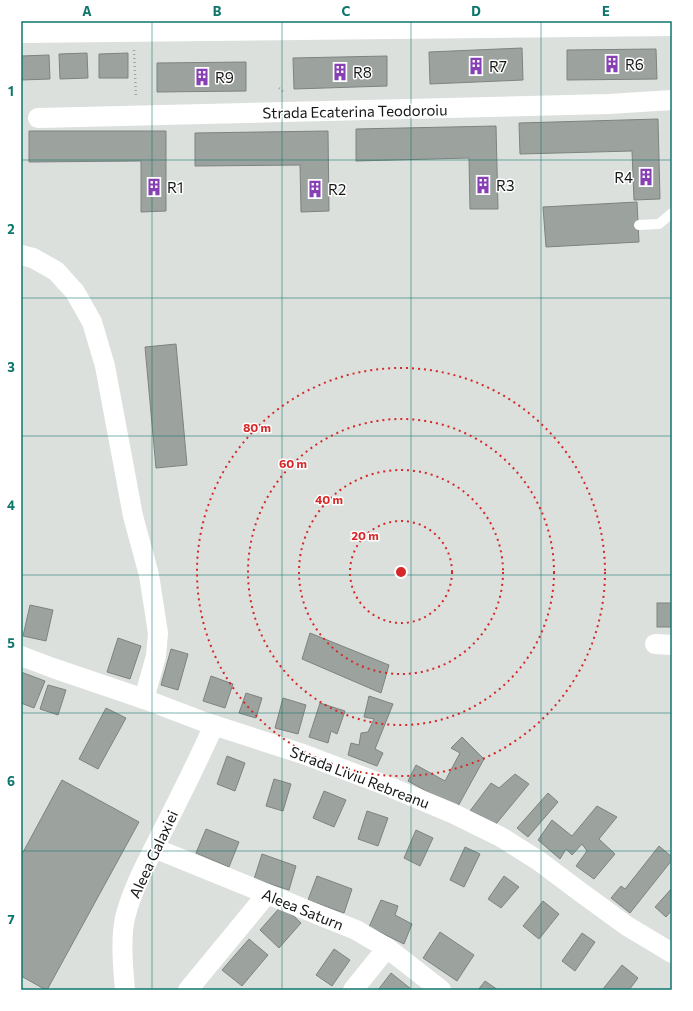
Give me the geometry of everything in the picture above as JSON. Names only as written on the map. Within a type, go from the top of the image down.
[{"type":"main road","points":[[21,32],[98,26],[133,31],[290,25],[672,25]]},
{"type":"street","name":"Strada Ecaterina Teodoroiu","points":[[38,118],[609,104],[672,100]]},
{"type":"street","points":[[21,256],[34,258],[56,271],[75,292],[92,322],[105,366],[133,516],[149,575],[158,633],[156,656],[144,699]]},
{"type":"street","name":"Strada Liviu Rebreanu","points":[[21,656],[214,725],[303,754],[390,786],[452,813],[500,837],[539,860],[628,926],[672,953]]},
{"type":"street","name":"Aleea Galaxiei","points":[[125,990],[123,970],[123,938],[126,914],[135,889],[154,848],[214,725]]},
{"type":"street","name":"Aleea Saturn","points":[[154,848],[356,930],[387,948],[441,990]]},
{"type":"street","points":[[188,990],[267,894]]},
{"type":"street","points":[[353,990],[387,948]]},
{"type":"lane","points":[[639,225],[660,224],[672,214]]},
{"type":"path","points":[[133,31],[137,116]]},
{"type":"building","name":"R7","points":[[522,48],[523,80],[430,84],[429,52]]},
{"type":"building","name":"R6","points":[[656,49],[657,79],[567,80],[567,50]]},
{"type":"building","points":[[87,53],[88,78],[60,79],[59,54]]},
{"type":"building","points":[[128,53],[128,78],[99,78],[99,54]]},
{"type":"building","points":[[49,55],[50,79],[21,80],[21,56]]},
{"type":"building","name":"R8","points":[[387,56],[387,86],[294,89],[293,58]]},
{"type":"building","name":"R9","points":[[246,62],[246,91],[157,92],[157,63]]},
{"type":"building","name":"R4","points":[[658,119],[660,199],[634,200],[632,151],[520,154],[519,123]]},
{"type":"building","name":"R3","points":[[496,126],[498,209],[470,209],[469,158],[356,161],[356,129]]},
{"type":"building","name":"R1","points":[[29,131],[166,131],[166,211],[141,212],[141,161],[29,162]]},
{"type":"building","name":"R2","points":[[328,131],[329,211],[301,212],[300,165],[195,166],[195,133]]},
{"type":"building","points":[[637,202],[639,242],[546,247],[543,207]]},
{"type":"building","points":[[176,344],[187,465],[156,468],[145,347]]},
{"type":"building","points":[[657,603],[672,603],[672,627],[657,627]]},
{"type":"building","points":[[30,605],[53,610],[46,641],[23,636]]},
{"type":"building","points":[[310,633],[389,665],[381,693],[302,659]]},
{"type":"building","points":[[118,638],[141,646],[130,679],[107,672]]},
{"type":"building","points":[[171,649],[188,654],[178,690],[161,685]]},
{"type":"building","points":[[21,672],[45,681],[34,708],[21,703]]},
{"type":"building","points":[[211,676],[233,684],[225,708],[203,701]]},
{"type":"building","points":[[48,685],[66,690],[58,715],[40,709]]},
{"type":"building","points":[[246,693],[262,698],[256,718],[239,713]]},
{"type":"building","points":[[369,696],[393,704],[375,749],[383,753],[377,766],[348,755],[351,743],[359,745],[361,733],[368,732],[374,719],[364,717]]},
{"type":"building","points":[[283,698],[306,705],[298,734],[275,728]]},
{"type":"building","points":[[320,703],[345,711],[337,734],[331,731],[328,743],[309,737]]},
{"type":"building","points":[[106,708],[126,718],[98,769],[79,759]]},
{"type":"building","points":[[462,737],[484,759],[457,808],[408,781],[416,765],[445,781],[460,753],[451,748]]},
{"type":"building","points":[[227,756],[245,763],[235,791],[217,784]]},
{"type":"building","points":[[515,774],[529,784],[496,824],[470,811],[491,783],[499,788]]},
{"type":"building","points":[[274,779],[291,784],[283,811],[266,806]]},
{"type":"building","points":[[62,780],[139,822],[46,990],[21,976],[21,856]]},
{"type":"building","points":[[324,791],[346,800],[334,827],[313,818]]},
{"type":"building","points":[[548,793],[558,802],[528,837],[517,828]]},
{"type":"building","points":[[597,806],[617,817],[599,839],[615,854],[594,879],[576,866],[587,851],[582,844],[572,855],[566,849],[560,859],[538,840],[552,820],[572,836]]},
{"type":"building","points":[[367,811],[388,818],[378,846],[358,839]]},
{"type":"building","points":[[206,829],[239,842],[229,867],[196,853]]},
{"type":"building","points":[[416,830],[433,838],[420,866],[404,858]]},
{"type":"building","points":[[659,846],[672,857],[672,860],[630,913],[611,898],[621,886],[625,889]]},
{"type":"building","points":[[465,847],[480,854],[464,887],[450,880]]},
{"type":"building","points":[[262,854],[296,866],[289,890],[254,879]]},
{"type":"building","points":[[317,876],[352,889],[344,913],[308,900]]},
{"type":"building","points":[[504,876],[519,887],[501,908],[488,899]]},
{"type":"building","points":[[672,888],[672,910],[666,917],[655,907]]},
{"type":"building","points":[[381,900],[398,906],[395,915],[412,924],[404,944],[369,927]]},
{"type":"building","points":[[543,901],[559,914],[539,939],[523,926]]},
{"type":"building","points":[[282,905],[301,923],[279,948],[260,930]]},
{"type":"building","points":[[440,932],[474,955],[457,981],[423,958]]},
{"type":"building","points":[[582,933],[595,942],[575,971],[562,961]]},
{"type":"building","points":[[249,939],[268,955],[242,986],[222,970]]},
{"type":"building","points":[[334,949],[350,960],[332,986],[316,975]]},
{"type":"building","points":[[622,965],[638,978],[629,990],[604,990],[603,989]]},
{"type":"building","points":[[391,973],[411,989],[378,990]]},
{"type":"building","points":[[485,981],[498,990],[478,990]]},
{"type":"place","name":"R6","points":[[612,64]]},
{"type":"place","name":"R7","points":[[476,66]]},
{"type":"place","name":"R8","points":[[340,72]]},
{"type":"place","name":"R9","points":[[202,77]]},
{"type":"place","name":"R4","points":[[646,177]]},
{"type":"place","name":"R3","points":[[483,185]]},
{"type":"place","name":"R1","points":[[154,187]]},
{"type":"place","name":"R2","points":[[315,189]]}]
